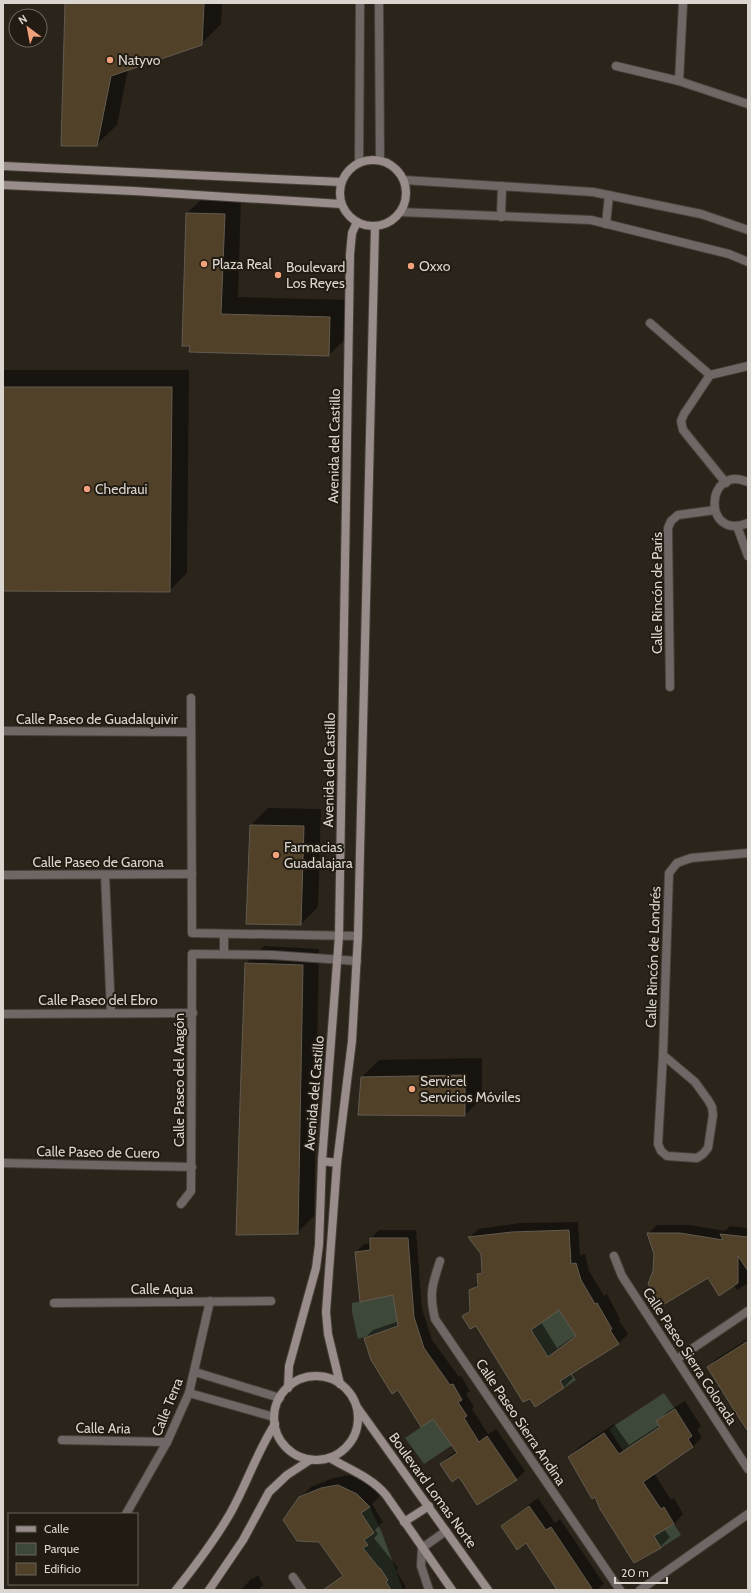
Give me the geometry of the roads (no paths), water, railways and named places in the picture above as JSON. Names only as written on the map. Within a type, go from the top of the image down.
[{"type":"main road","points":[[370,160],[380,160],[390,164],[398,171],[404,180],[406,195],[400,212],[393,219],[385,224],[375,226],[366,225],[350,218],[341,204],[341,182],[348,171],[359,163],[370,160]]},
{"type":"main road","points":[[3,166],[341,182]]},
{"type":"main road","points":[[3,185],[134,191],[341,204]]},
{"type":"main road","name":"Avenida del Castillo","points":[[288,1388],[289,1366],[316,1268],[319,1245],[322,1161],[338,960],[350,254],[352,232],[357,222]]},
{"type":"main road","points":[[340,1384],[328,1334],[326,1312],[337,1163],[352,1042],[357,961],[375,226]]},
{"type":"main road","points":[[322,1161],[337,1163]]},
{"type":"main road","points":[[176,1590],[202,1559],[231,1511],[274,1421],[276,1407],[280,1398],[288,1388],[300,1380],[313,1377],[327,1378],[340,1384],[350,1394],[356,1406],[358,1419],[356,1431],[350,1443],[342,1452],[330,1458],[320,1460],[310,1460],[297,1456],[286,1448],[278,1437],[274,1421]]},
{"type":"main road","name":"Boulevard Lomas Norte","points":[[356,1406],[488,1590]]},
{"type":"main road","points":[[330,1458],[365,1476],[378,1486],[386,1495],[452,1590]]},
{"type":"main road","points":[[208,1590],[243,1540],[269,1492],[286,1474],[310,1460]]},
{"type":"main road","points":[[404,1522],[429,1506]]},
{"type":"street","points":[[359,163],[360,3]]},
{"type":"street","points":[[379,3],[380,160]]},
{"type":"street","points":[[679,81],[683,3]]},
{"type":"street","points":[[616,66],[679,81],[748,104]]},
{"type":"street","points":[[404,180],[593,192],[701,214],[748,230]]},
{"type":"street","points":[[502,186],[502,217]]},
{"type":"street","points":[[606,224],[609,195]]},
{"type":"street","points":[[400,212],[591,220],[729,254],[748,262]]},
{"type":"street","points":[[650,323],[710,375]]},
{"type":"street","points":[[726,483],[683,430],[681,421],[710,375],[748,366]]},
{"type":"street","points":[[748,482],[732,480],[726,483],[715,494],[714,502],[715,510],[723,522],[737,526],[748,523]]},
{"type":"street","name":"Calle Rincón de París","points":[[670,687],[668,528],[671,521],[678,515],[715,510]]},
{"type":"street","points":[[737,526],[748,556]]},
{"type":"street","points":[[191,698],[192,933],[358,936]]},
{"type":"street","name":"Calle Paseo de Guadalquivir","points":[[3,731],[190,732]]},
{"type":"street","name":"Calle Rincón de Londrés","points":[[663,1055],[694,1082],[712,1107],[713,1115],[708,1148],[703,1154],[696,1158],[667,1156],[661,1152],[658,1144],[663,1055],[669,873],[677,863],[691,858],[748,853]]},
{"type":"street","name":"Calle Paseo de Garona","points":[[3,875],[192,874]]},
{"type":"street","points":[[105,875],[111,1013]]},
{"type":"street","points":[[224,934],[224,954],[269,955],[357,961]]},
{"type":"street","name":"Calle Paseo del Aragón","points":[[181,1204],[191,1191],[193,1013],[192,954],[224,954]]},
{"type":"street","name":"Calle Paseo del Ebro","points":[[3,1014],[193,1013]]},
{"type":"street","name":"Calle Paseo de Cuero","points":[[3,1163],[192,1167]]},
{"type":"street","name":"Calle Paseo Sierra Colorada","points":[[614,1256],[622,1276],[677,1358],[748,1469]]},
{"type":"street","name":"Calle Paseo Sierra Andina","points":[[440,1260],[432,1285],[431,1302],[435,1319],[620,1590]]},
{"type":"street","name":"Calle Aqua","points":[[54,1303],[271,1300]]},
{"type":"street","name":"Calle Terra","points":[[127,1513],[167,1442],[189,1393],[210,1301]]},
{"type":"street","points":[[677,1358],[748,1311]]},
{"type":"street","points":[[195,1372],[280,1398]]},
{"type":"street","points":[[189,1393],[274,1421]]},
{"type":"street","name":"Calle Aria","points":[[62,1440],[167,1442]]},
{"type":"street","points":[[640,1590],[748,1514]]},
{"type":"street","points":[[430,1590],[421,1566],[422,1548],[446,1531]]},
{"type":"street","points":[[293,1578],[302,1590]]},
{"type":"place","name":"Natyvo","points":[[110,60]]},
{"type":"place","name":"Plaza Real","points":[[204,264]]},
{"type":"place","name":"Oxxo","points":[[411,266]]},
{"type":"place","name":"Boulevard Los Reyes","points":[[278,275]]},
{"type":"place","name":"Chedraui","points":[[87,489]]},
{"type":"place","name":"Farmacias Guadalajara","points":[[276,855]]},
{"type":"place","name":"Servicel Servicios Móviles","points":[[412,1089]]}]
